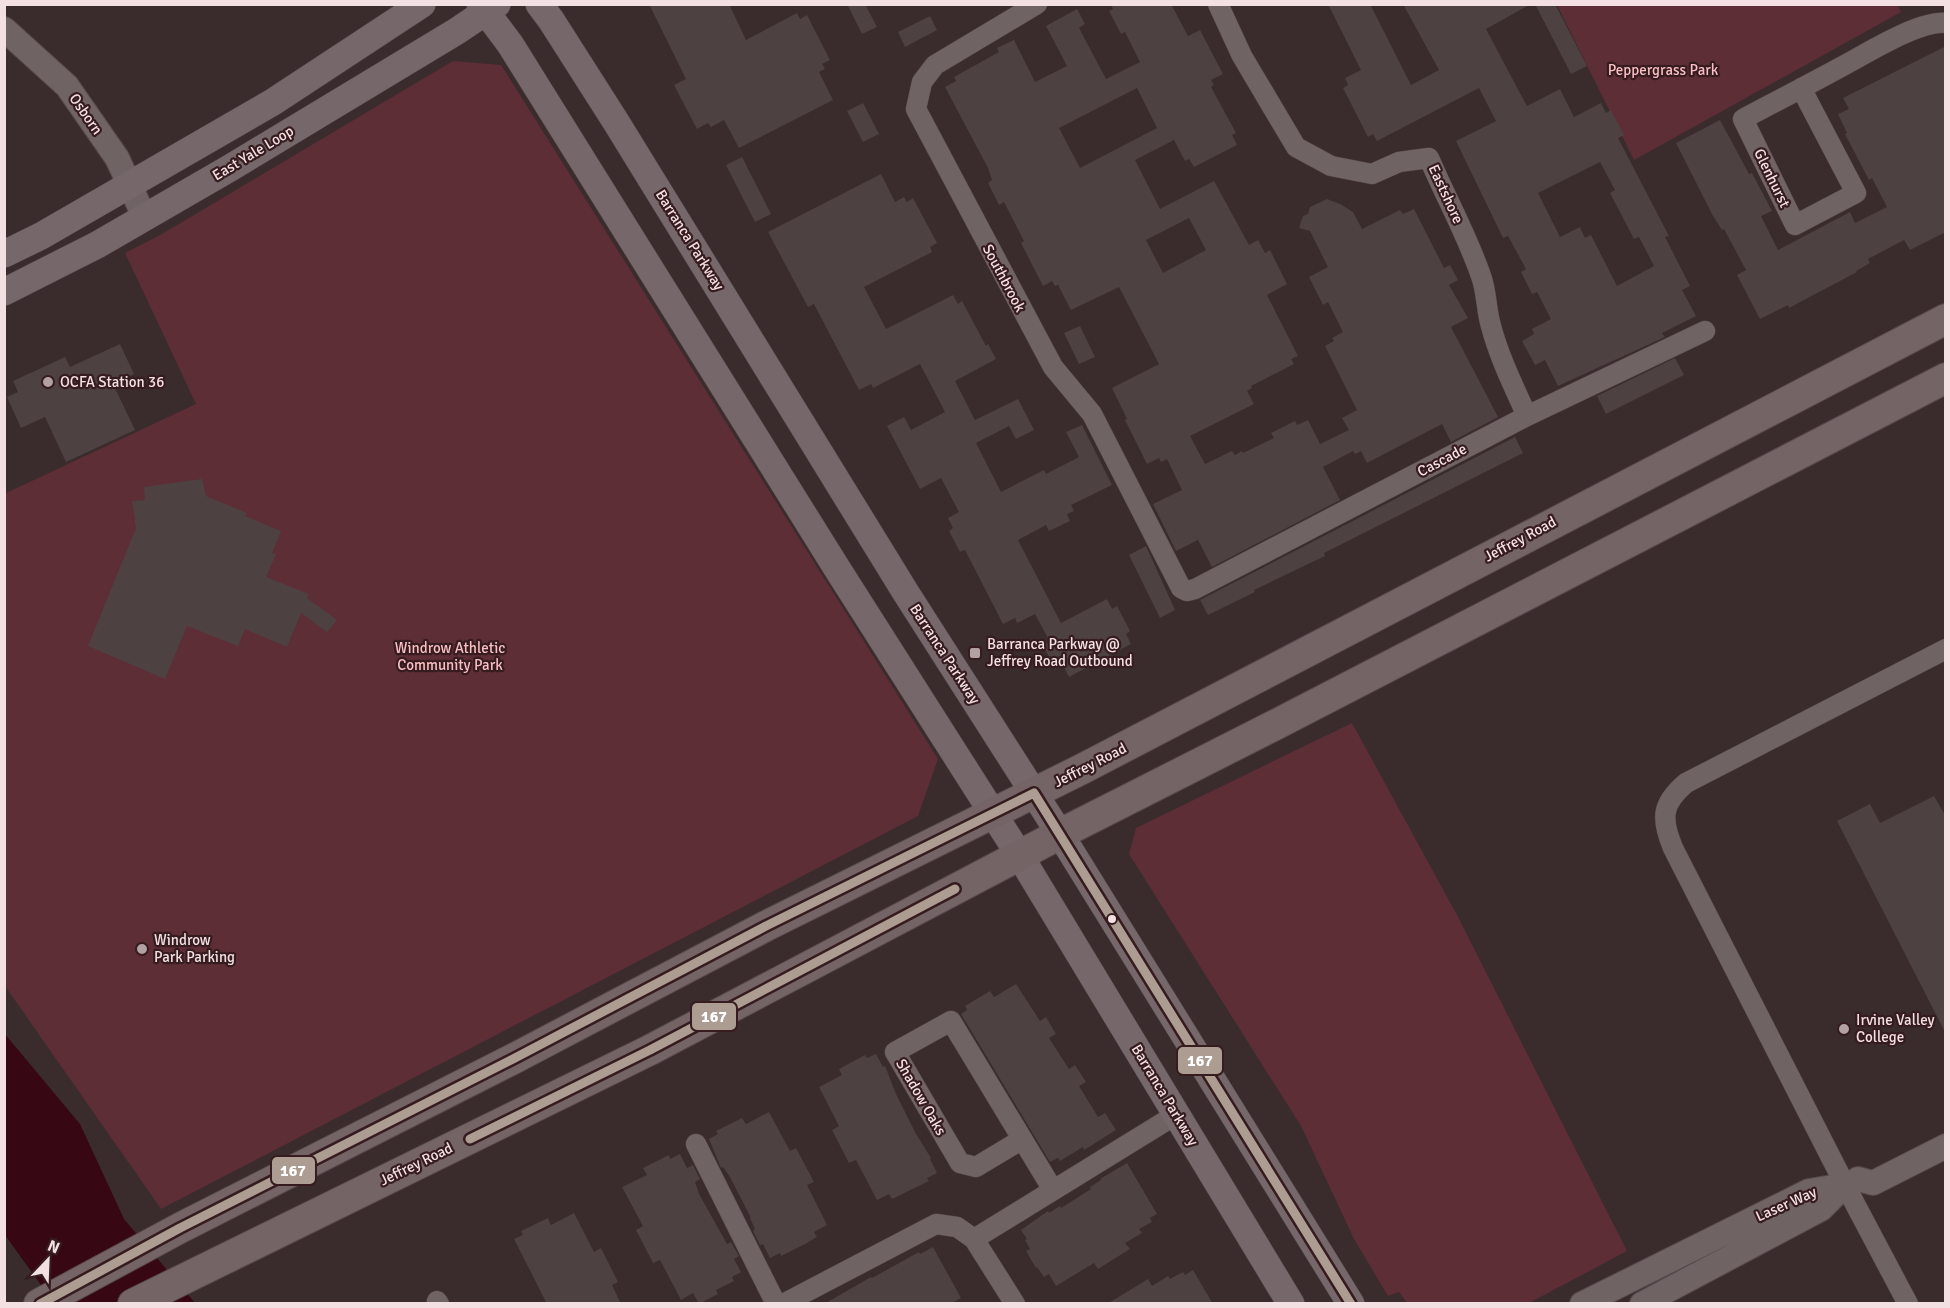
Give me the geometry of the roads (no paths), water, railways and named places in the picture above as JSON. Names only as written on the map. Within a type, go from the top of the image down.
[{"type":"main road","points":[[4,254],[42,236],[273,102],[422,4]]},
{"type":"main road","name":"Barranca Parkway","points":[[539,4],[622,131],[906,593],[1060,834],[1351,1304]]},
{"type":"main road","name":"Barranca Parkway","points":[[487,7],[825,550],[1020,856],[1291,1304]]},
{"type":"main road","name":"East Yale Loop","points":[[4,292],[97,245],[230,168],[487,7]]},
{"type":"main road","name":"Jeffrey Road","points":[[44,1301],[180,1228],[513,1059],[766,926],[1034,793],[1946,319]]},
{"type":"main road","name":"Jeffrey Road","points":[[133,1304],[206,1266],[650,1050],[1060,834],[1284,721],[1946,378]]},
{"type":"street","name":"Southbrook","points":[[1037,4],[935,65],[922,82],[916,109],[1053,367],[1092,414],[1181,588]]},
{"type":"street","name":"Eastshore","points":[[1218,4],[1242,56],[1296,147],[1331,166],[1372,174],[1399,162],[1429,158],[1468,241],[1483,280],[1491,326],[1508,374],[1527,416]]},
{"type":"street","name":"Glenhurst","points":[[1801,88],[1856,193],[1795,225],[1743,119],[1801,88],[1917,28],[1939,22],[1946,23]]},
{"type":"street","name":"Osborn","points":[[4,29],[67,86],[117,158],[144,216]]},
{"type":"street","name":"Cascade","points":[[1181,588],[1187,591],[1195,589],[1527,416],[1705,332]]},
{"type":"street","points":[[1908,1304],[1851,1182],[1673,848],[1665,828],[1665,810],[1672,795],[1686,783],[1946,649]]},
{"type":"street","name":"Shadow Oaks","points":[[1021,1140],[976,1167],[960,1163],[896,1052],[951,1021],[1053,1190]]},
{"type":"street","points":[[974,1239],[1177,1114]]},
{"type":"street","points":[[696,1144],[776,1304]]},
{"type":"street","points":[[1851,1182],[1873,1183],[1946,1146]]},
{"type":"street","name":"Laser Way","points":[[1582,1304],[1809,1191],[1851,1182]]},
{"type":"street","name":"Laser Way","points":[[1642,1304],[1821,1209],[1851,1182]]},
{"type":"street","points":[[783,1304],[936,1224],[957,1227],[974,1239],[1015,1304]]},
{"type":"place","name":"OCFA Station 36","points":[[48,382]]},
{"type":"place","name":"Barranca Parkway @ Jeffrey Road Outbound","points":[[975,653]]},
{"type":"place","name":"Windrow Park Parking","points":[[142,949]]},
{"type":"place","name":"Irvine Valley College","points":[[1844,1029]]},
{"type":"park label","name":"Peppergrass Park","points":[[1663,70]]},
{"type":"park label","name":"Windrow Athletic Community Park","points":[[450,656]]}]
